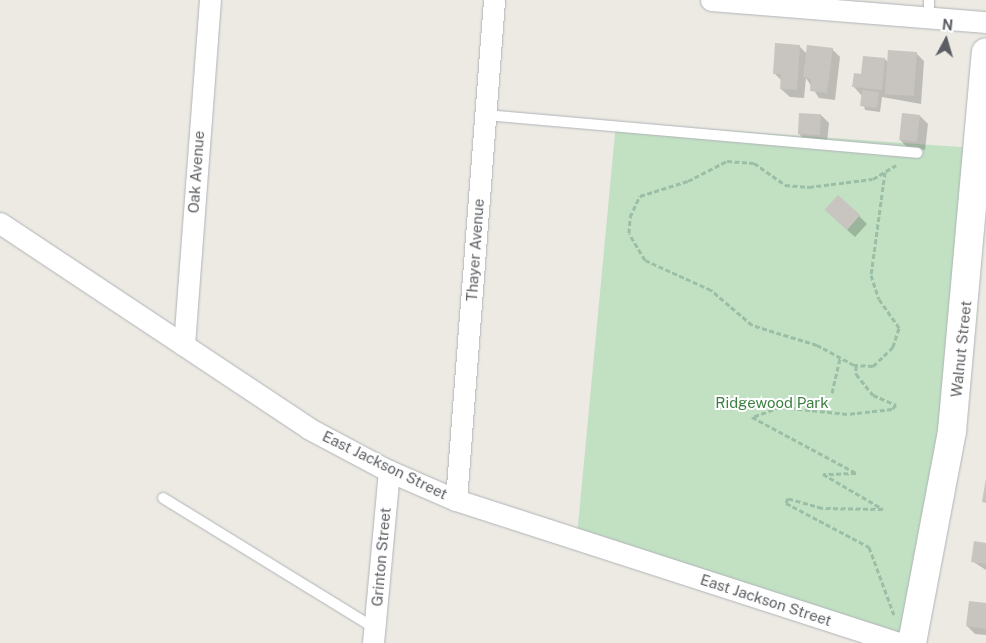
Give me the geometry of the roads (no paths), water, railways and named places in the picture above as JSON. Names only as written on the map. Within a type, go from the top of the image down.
[{"type":"street","name":"Oak Avenue","points":[[184,345],[210,0]]},
{"type":"street","name":"Thayer Avenue","points":[[456,500],[494,0]]},
{"type":"street","points":[[711,0],[929,9],[986,22]]},
{"type":"street","name":"Walnut Street","points":[[912,643],[952,431],[983,142],[986,53]]},
{"type":"street","name":"East Jackson Street","points":[[0,223],[308,428],[388,470],[456,500],[899,643]]},
{"type":"street","name":"Grinton Street","points":[[374,635],[388,470]]},
{"type":"lane","points":[[485,115],[917,152]]},
{"type":"lane","points":[[163,498],[374,635]]},
{"type":"park label","name":"Ridgewood Park","points":[[772,403]]}]
